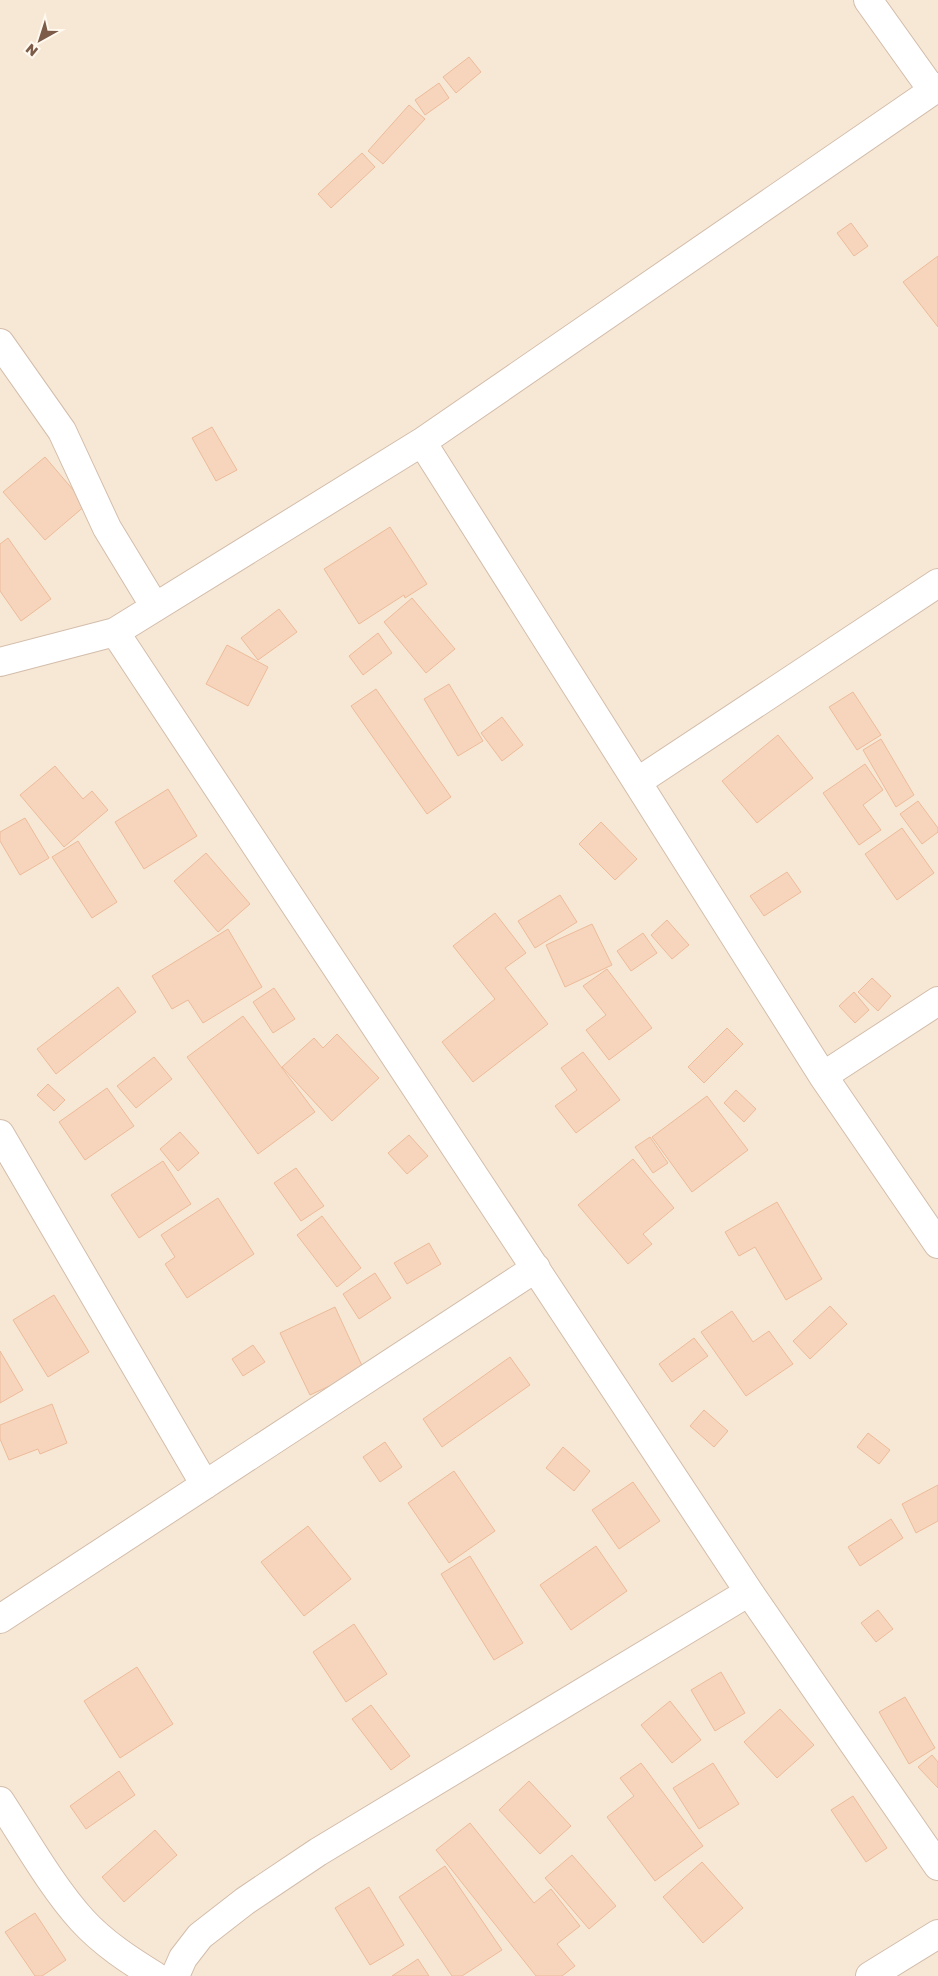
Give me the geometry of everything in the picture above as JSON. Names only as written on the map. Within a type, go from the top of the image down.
[{"type":"street","points":[[0,662],[115,632],[422,442],[935,89],[868,0]]},
{"type":"street","points":[[0,343],[62,431],[107,528],[155,607]]},
{"type":"street","points":[[422,442],[823,1076],[938,1244]]},
{"type":"street","points":[[637,782],[938,583]]},
{"type":"street","points":[[115,632],[750,1592],[938,1866]]},
{"type":"street","points":[[823,1076],[938,1001]]},
{"type":"street","points":[[0,1134],[205,1485]]},
{"type":"street","points":[[0,1619],[536,1268]]},
{"type":"street","points":[[174,1976],[183,1958],[200,1936],[246,1901],[318,1852],[750,1592]]},
{"type":"street","points":[[0,1801],[82,1920],[108,1944],[155,1976]]},
{"type":"street","points":[[870,1976],[938,1934]]},
{"type":"shaded area","points":[[0,0],[938,0],[938,1976],[0,1976]]},
{"type":"building","points":[[469,57],[481,72],[456,93],[443,77]]},
{"type":"building","points":[[439,83],[449,98],[425,115],[415,100]]},
{"type":"building","points":[[409,105],[425,119],[383,164],[368,151]]},
{"type":"building","points":[[362,153],[375,167],[331,208],[318,194]]},
{"type":"building","points":[[851,223],[868,246],[854,256],[837,233]]},
{"type":"building","points":[[938,256],[938,327],[903,282]]},
{"type":"building","points":[[212,427],[237,470],[216,481],[192,438]]},
{"type":"building","points":[[45,457],[86,505],[45,540],[3,492]]},
{"type":"building","points":[[390,527],[427,584],[405,598],[404,595],[359,624],[324,569]]},
{"type":"building","points":[[8,538],[51,599],[21,621],[0,591],[0,544]]},
{"type":"building","points":[[412,598],[455,649],[426,673],[384,622]]},
{"type":"building","points":[[279,609],[297,632],[258,660],[241,638]]},
{"type":"building","points":[[378,633],[392,653],[363,675],[349,656]]},
{"type":"building","points":[[227,645],[268,667],[248,706],[206,684]]},
{"type":"building","points":[[449,684],[483,741],[458,756],[424,699]]},
{"type":"building","points":[[376,689],[451,797],[427,814],[351,706]]},
{"type":"building","points":[[853,692],[881,735],[857,750],[829,707]]},
{"type":"building","points":[[502,717],[523,745],[502,761],[481,733]]},
{"type":"building","points":[[778,735],[813,778],[757,823],[722,781]]},
{"type":"building","points":[[881,739],[914,795],[896,807],[863,750]]},
{"type":"building","points":[[865,764],[883,790],[863,805],[881,830],[859,845],[823,793]]},
{"type":"building","points":[[55,766],[83,799],[92,791],[108,810],[64,847],[20,795]]},
{"type":"building","points":[[168,789],[197,836],[144,869],[115,822]]},
{"type":"building","points":[[918,801],[938,828],[938,832],[922,844],[900,814]]},
{"type":"building","points":[[25,818],[49,858],[20,875],[0,841],[0,832]]},
{"type":"building","points":[[601,822],[637,859],[615,880],[579,844]]},
{"type":"building","points":[[902,828],[934,873],[897,900],[865,854]]},
{"type":"building","points":[[78,841],[117,902],[92,918],[52,857]]},
{"type":"building","points":[[206,853],[250,904],[218,932],[174,881]]},
{"type":"building","points":[[787,872],[801,892],[764,916],[750,896]]},
{"type":"building","points":[[560,895],[577,922],[535,948],[518,921]]},
{"type":"building","points":[[495,913],[526,953],[505,968],[548,1024],[473,1082],[442,1042],[495,999],[453,946]]},
{"type":"building","points":[[667,920],[689,945],[672,959],[651,935]]},
{"type":"building","points":[[592,924],[612,965],[565,987],[546,945]]},
{"type":"building","points":[[228,929],[262,987],[203,1023],[188,1000],[172,1009],[152,976]]},
{"type":"building","points":[[643,933],[657,953],[631,971],[617,951]]},
{"type":"building","points":[[607,969],[652,1028],[609,1060],[586,1030],[606,1015],[583,986]]},
{"type":"building","points":[[872,978],[891,996],[878,1011],[858,992]]},
{"type":"building","points":[[118,987],[136,1012],[56,1074],[37,1049]]},
{"type":"building","points":[[274,988],[295,1019],[273,1033],[253,1002]]},
{"type":"building","points":[[854,992],[869,1010],[855,1023],[839,1006]]},
{"type":"building","points":[[243,1016],[315,1112],[258,1154],[187,1057]]},
{"type":"building","points":[[727,1028],[743,1044],[704,1083],[688,1067]]},
{"type":"building","points":[[337,1034],[379,1078],[332,1121],[282,1067],[314,1038],[323,1048]]},
{"type":"building","points":[[583,1052],[620,1100],[576,1133],[555,1106],[577,1090],[561,1068]]},
{"type":"building","points":[[154,1057],[172,1079],[136,1108],[117,1086]]},
{"type":"building","points":[[48,1084],[65,1100],[54,1111],[37,1095]]},
{"type":"building","points":[[107,1088],[134,1126],[85,1160],[59,1122]]},
{"type":"building","points":[[736,1090],[756,1109],[744,1122],[724,1103]]},
{"type":"building","points":[[707,1096],[748,1150],[692,1192],[652,1137]]},
{"type":"building","points":[[180,1132],[199,1153],[178,1171],[160,1149]]},
{"type":"building","points":[[409,1135],[428,1156],[407,1174],[388,1153]]},
{"type":"building","points":[[650,1137],[668,1163],[653,1173],[635,1147]]},
{"type":"building","points":[[633,1159],[674,1208],[643,1234],[652,1244],[628,1264],[578,1205]]},
{"type":"building","points":[[163,1161],[191,1204],[139,1238],[111,1195]]},
{"type":"building","points":[[296,1168],[324,1206],[301,1221],[274,1183]]},
{"type":"building","points":[[218,1198],[254,1254],[187,1298],[165,1264],[175,1257],[161,1235]]},
{"type":"building","points":[[777,1202],[822,1279],[786,1300],[755,1247],[739,1256],[725,1232]]},
{"type":"building","points":[[322,1216],[361,1268],[337,1287],[297,1235]]},
{"type":"building","points":[[429,1243],[441,1264],[407,1284],[394,1263]]},
{"type":"building","points":[[375,1273],[391,1298],[359,1319],[343,1294]]},
{"type":"building","points":[[54,1295],[89,1352],[48,1377],[13,1320]]},
{"type":"building","points":[[830,1306],[847,1324],[810,1359],[793,1341]]},
{"type":"building","points":[[335,1307],[364,1370],[310,1395],[280,1333]]},
{"type":"building","points":[[732,1311],[753,1342],[769,1331],[793,1364],[746,1396],[701,1332]]},
{"type":"building","points":[[694,1338],[708,1356],[672,1382],[659,1364]]},
{"type":"building","points":[[253,1345],[265,1362],[243,1376],[232,1359]]},
{"type":"building","points":[[0,1351],[23,1390],[0,1403]]},
{"type":"building","points":[[510,1357],[530,1385],[442,1447],[423,1419]]},
{"type":"building","points":[[52,1404],[67,1443],[40,1454],[38,1449],[9,1460],[0,1439],[0,1425]]},
{"type":"building","points":[[704,1410],[728,1431],[714,1447],[690,1426]]},
{"type":"building","points":[[868,1433],[890,1450],[879,1464],[857,1447]]},
{"type":"building","points":[[385,1442],[402,1467],[380,1482],[363,1457]]},
{"type":"building","points":[[563,1447],[590,1471],[574,1491],[546,1468]]},
{"type":"building","points":[[454,1471],[495,1531],[449,1563],[408,1503]]},
{"type":"building","points":[[633,1482],[660,1521],[619,1549],[592,1510]]},
{"type":"building","points":[[938,1485],[938,1521],[916,1533],[902,1504]]},
{"type":"building","points":[[891,1519],[903,1538],[860,1566],[848,1547]]},
{"type":"building","points":[[308,1526],[351,1579],[304,1616],[261,1562]]},
{"type":"building","points":[[596,1546],[627,1591],[571,1630],[540,1585]]},
{"type":"building","points":[[470,1556],[523,1643],[494,1660],[441,1574]]},
{"type":"building","points":[[878,1610],[893,1629],[876,1642],[861,1623]]},
{"type":"building","points":[[354,1624],[387,1674],[346,1702],[313,1652]]},
{"type":"building","points":[[137,1667],[173,1724],[120,1758],[84,1701]]},
{"type":"building","points":[[721,1672],[745,1713],[715,1731],[691,1690]]},
{"type":"building","points":[[905,1697],[935,1748],[909,1764],[879,1712]]},
{"type":"building","points":[[670,1701],[701,1740],[672,1763],[641,1725]]},
{"type":"building","points":[[371,1705],[410,1756],[391,1770],[352,1719]]},
{"type":"building","points":[[780,1709],[814,1745],[777,1778],[744,1742]]},
{"type":"building","points":[[932,1755],[938,1762],[938,1788],[918,1767]]},
{"type":"building","points":[[641,1763],[703,1846],[655,1881],[607,1817],[634,1796],[620,1778]]},
{"type":"building","points":[[713,1763],[739,1804],[699,1829],[673,1788]]},
{"type":"building","points":[[119,1771],[135,1795],[86,1829],[70,1806]]},
{"type":"building","points":[[529,1781],[571,1826],[540,1854],[499,1810]]},
{"type":"building","points":[[853,1796],[887,1848],[866,1862],[831,1810]]},
{"type":"building","points":[[470,1823],[534,1903],[551,1889],[580,1926],[557,1944],[575,1966],[562,1976],[536,1976],[436,1850]]},
{"type":"building","points":[[155,1830],[177,1855],[124,1902],[102,1877]]},
{"type":"building","points":[[572,1855],[616,1906],[589,1929],[545,1878]]},
{"type":"building","points":[[702,1862],[743,1908],[703,1943],[663,1897]]},
{"type":"building","points":[[445,1866],[502,1950],[462,1976],[452,1976],[399,1897]]},
{"type":"building","points":[[369,1887],[404,1945],[370,1965],[335,1908]]},
{"type":"building","points":[[35,1913],[66,1960],[42,1976],[35,1976],[5,1932]]},
{"type":"building","points":[[418,1959],[429,1976],[392,1976]]}]
